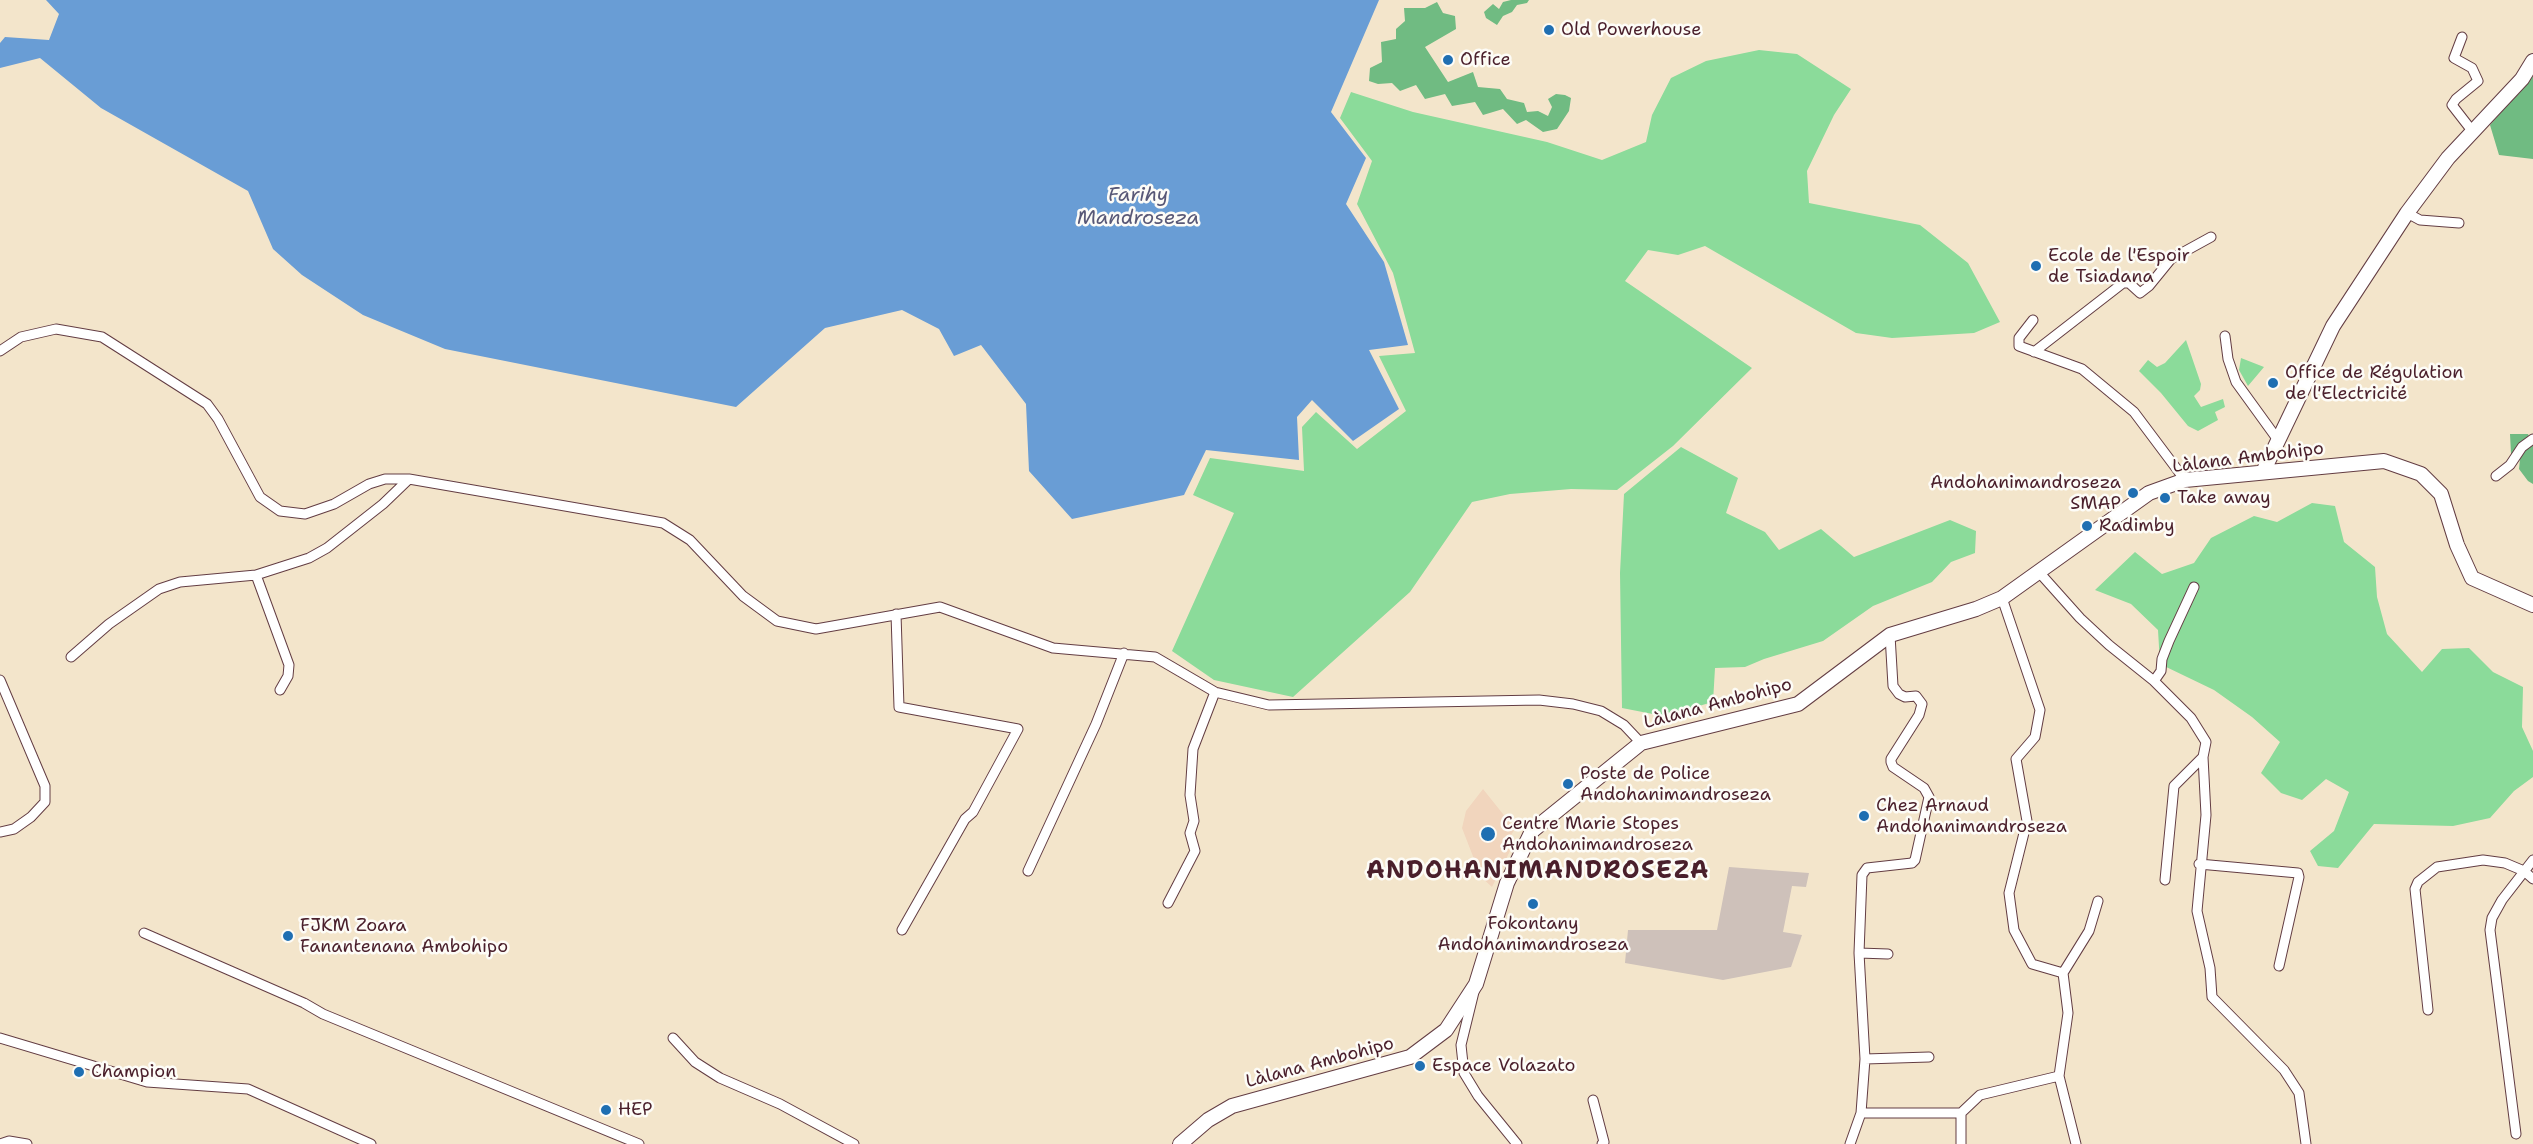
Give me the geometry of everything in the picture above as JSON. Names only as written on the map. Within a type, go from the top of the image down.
[{"type":"street","points":[[2462,37],[2454,58],[2472,68],[2478,81],[2452,105],[2473,132]]},
{"type":"street","points":[[2263,472],[2333,326],[2407,213],[2448,158],[2522,79],[2533,61]]},
{"type":"street","points":[[2407,213],[2421,220],[2459,223]]},
{"type":"street","points":[[2034,352],[2123,283],[2129,284],[2140,293],[2149,286],[2171,259],[2211,237]]},
{"type":"street","points":[[2033,320],[2018,343],[2019,346],[2082,369],[2133,412],[2185,480]]},
{"type":"street","points":[[0,351],[21,337],[56,329],[102,337],[207,404],[218,419],[260,497],[280,511],[305,514],[334,504],[369,484],[385,479],[409,479],[663,523],[690,540],[743,596],[777,621],[816,629],[940,607],[1053,648],[1155,657],[1215,692],[1269,705],[1539,700],[1573,704],[1601,711],[1624,725],[1641,743]]},
{"type":"street","points":[[2225,336],[2228,359],[2236,382],[2278,440]]},
{"type":"street","points":[[2496,476],[2510,465],[2522,447],[2533,439]]},
{"type":"street","name":"Làlana Ambohipo","points":[[1180,1144],[1208,1120],[1232,1106],[1410,1057],[1446,1030],[1476,984],[1508,883],[1532,831],[1641,743],[1797,704],[1890,635],[1976,609],[2002,598],[2149,493],[2185,480],[2384,461],[2421,474],[2441,494],[2457,545],[2472,578],[2533,605]]},
{"type":"street","points":[[71,657],[109,624],[159,589],[180,582],[256,575],[309,558],[327,548],[409,479]]},
{"type":"street","points":[[2038,571],[2080,618],[2154,681],[2191,718],[2206,742],[2203,757],[2206,815],[2199,864],[2197,911],[2210,968],[2212,997],[2284,1070],[2299,1094],[2306,1144]]},
{"type":"street","points":[[256,575],[289,665],[288,676],[280,690]]},
{"type":"street","points":[[2154,681],[2161,671],[2169,640],[2194,587]]},
{"type":"street","points":[[2002,598],[2040,710],[2035,736],[2016,759],[2027,822],[2008,893],[2014,930],[2032,963],[2063,973]]},
{"type":"street","points":[[896,614],[898,707],[1018,729],[973,812],[965,819],[902,930]]},
{"type":"street","points":[[1850,1144],[1861,1113],[1865,1059],[1859,953],[1862,875],[1867,868],[1912,863],[1915,860],[1929,797],[1924,788],[1893,767],[1890,759],[1919,715],[1922,704],[1916,696],[1905,697],[1899,694],[1893,686],[1890,635]]},
{"type":"street","points":[[1028,871],[1096,723],[1124,653]]},
{"type":"street","points":[[0,680],[45,786],[45,802],[32,817],[14,829],[0,832]]},
{"type":"street","points":[[1168,903],[1195,851],[1190,833],[1194,820],[1190,795],[1193,749],[1215,692]]},
{"type":"street","points":[[2165,879],[2175,786],[2203,757]]},
{"type":"street","points":[[2428,1010],[2415,889],[2418,882],[2437,867],[2483,860],[2505,863],[2524,871],[2533,879]]},
{"type":"street","points":[[2516,1134],[2490,930],[2492,918],[2533,860]]},
{"type":"street","points":[[2199,864],[2298,873],[2279,966]]},
{"type":"street","points":[[2076,1144],[2059,1076],[2068,1013],[2063,973],[2089,931],[2098,901]]},
{"type":"street","points":[[144,933],[323,1014],[639,1144]]},
{"type":"street","points":[[1859,953],[1888,954]]},
{"type":"street","points":[[1476,984],[1461,1044],[1464,1073],[1478,1096],[1517,1144]]},
{"type":"street","points":[[0,1038],[147,1082],[248,1089],[371,1144]]},
{"type":"street","points":[[673,1038],[695,1062],[720,1078],[780,1104],[855,1144]]},
{"type":"street","points":[[1865,1059],[1929,1057]]},
{"type":"street","points":[[1861,1113],[1961,1113],[1980,1095],[2059,1076]]},
{"type":"street","points":[[1593,1100],[1604,1142],[1602,1144]]},
{"type":"street","points":[[1961,1113],[1961,1144]]},
{"type":"street","points":[[0,1144],[9,1141],[27,1144]]},
{"type":"shaded area","name":"Centre Marie Stopes Andohanimandroseza","points":[[1483,789],[1515,829],[1509,838],[1514,843],[1492,887],[1481,877],[1462,828],[1466,811]]},
{"type":"shaded area","points":[[1729,867],[1809,873],[1806,887],[1792,886],[1783,932],[1802,935],[1791,967],[1723,980],[1625,963],[1628,930],[1717,930]]},
{"type":"green space","points":[[1529,0],[1527,3],[1517,5],[1512,12],[1503,16],[1497,25],[1486,18],[1484,12],[1493,4],[1499,9],[1503,2]]},
{"type":"green space","points":[[1437,2],[1443,13],[1455,16],[1456,29],[1425,47],[1448,82],[1473,72],[1478,87],[1500,89],[1507,99],[1524,103],[1527,112],[1538,111],[1548,116],[1552,107],[1548,99],[1556,94],[1565,95],[1571,98],[1569,111],[1557,129],[1543,132],[1526,120],[1517,124],[1503,109],[1483,115],[1475,102],[1452,106],[1445,94],[1425,99],[1416,85],[1400,91],[1392,83],[1378,84],[1369,81],[1370,68],[1382,62],[1381,42],[1396,39],[1396,29],[1405,21],[1404,8],[1425,8]]},
{"type":"green space","points":[[1759,50],[1797,54],[1851,89],[1834,115],[1807,171],[1809,203],[1920,225],[1968,263],[2000,322],[1974,333],[1892,338],[1856,333],[1705,246],[1678,255],[1648,250],[1625,281],[1752,368],[1673,446],[1617,490],[1571,489],[1510,494],[1472,502],[1410,592],[1293,697],[1214,680],[1172,651],[1234,513],[1193,495],[1210,458],[1304,471],[1302,427],[1316,412],[1357,449],[1406,411],[1379,356],[1415,353],[1393,273],[1357,204],[1372,161],[1340,118],[1351,92],[1413,112],[1547,142],[1602,160],[1646,142],[1652,115],[1671,78],[1706,61]]},
{"type":"green space","points":[[2533,76],[2533,159],[2499,155],[2490,125]]},
{"type":"green space","points":[[2186,340],[2201,384],[2200,390],[2194,396],[2201,407],[2223,399],[2225,407],[2215,412],[2218,420],[2198,431],[2188,426],[2139,371],[2148,360],[2157,367],[2165,363]]},
{"type":"green space","points":[[2241,358],[2264,367],[2248,386],[2239,370]]},
{"type":"green space","points":[[2510,434],[2528,434],[2533,445],[2533,484],[2519,469],[2520,459],[2511,454]]},
{"type":"green space","points":[[1681,447],[1738,478],[1726,513],[1765,532],[1779,550],[1821,529],[1854,557],[1950,520],[1976,531],[1975,553],[1951,562],[1932,582],[1873,606],[1823,641],[1745,667],[1715,668],[1713,702],[1663,716],[1622,708],[1620,573],[1624,494]]},
{"type":"green space","points":[[2312,503],[2335,506],[2344,542],[2375,567],[2377,597],[2387,634],[2422,672],[2442,649],[2469,648],[2493,672],[2523,687],[2522,727],[2533,751],[2533,777],[2514,791],[2490,818],[2453,826],[2374,824],[2338,868],[2318,866],[2310,851],[2334,831],[2349,792],[2326,779],[2302,800],[2281,793],[2261,773],[2280,742],[2252,717],[2214,690],[2160,664],[2158,630],[2131,604],[2095,590],[2135,552],[2162,574],[2194,563],[2211,538],[2254,516],[2277,522]]},
{"type":"water","name":"Farihy Mandroseza","points":[[46,0],[1379,0],[1331,112],[1366,158],[1346,204],[1384,262],[1408,345],[1369,350],[1399,409],[1353,441],[1312,400],[1297,417],[1299,460],[1206,450],[1184,495],[1072,519],[1029,471],[1026,404],[981,345],[954,356],[939,329],[902,310],[825,328],[736,407],[445,349],[363,315],[302,275],[273,249],[248,191],[101,108],[40,58],[0,68],[0,43],[5,37],[49,40],[59,14]]},
{"type":"place","name":"Old Powerhouse","points":[[1549,30]]},
{"type":"place","name":"Office","points":[[1448,60]]},
{"type":"place","name":"Ecole de l'Espoir de Tsiadana","points":[[2036,266]]},
{"type":"place","name":"Office de Régulation de l'Electricité","points":[[2273,383]]},
{"type":"place","name":"Andohanimandroseza SMAP","points":[[2133,493]]},
{"type":"place","name":"Take away","points":[[2165,498]]},
{"type":"place","name":"Radimby","points":[[2087,526]]},
{"type":"place","name":"Poste de Police Andohanimandroseza","points":[[1568,784]]},
{"type":"place","name":"Chez Arnaud Andohanimandroseza","points":[[1864,816]]},
{"type":"place","name":"Centre Marie Stopes Andohanimandroseza","points":[[1488,834]]},
{"type":"place","name":"Fokontany Andohanimandroseza","points":[[1533,904]]},
{"type":"place","name":"FJKM Zoara Fanantenana Ambohipo","points":[[288,936]]},
{"type":"place","name":"Espace Volazato","points":[[1420,1066]]},
{"type":"place","name":"Champion","points":[[79,1072]]},
{"type":"place","name":"HEP","points":[[606,1110]]},
{"type":"district","name":"ANDOHANIMANDROSEZA","points":[[1538,872]]}]
